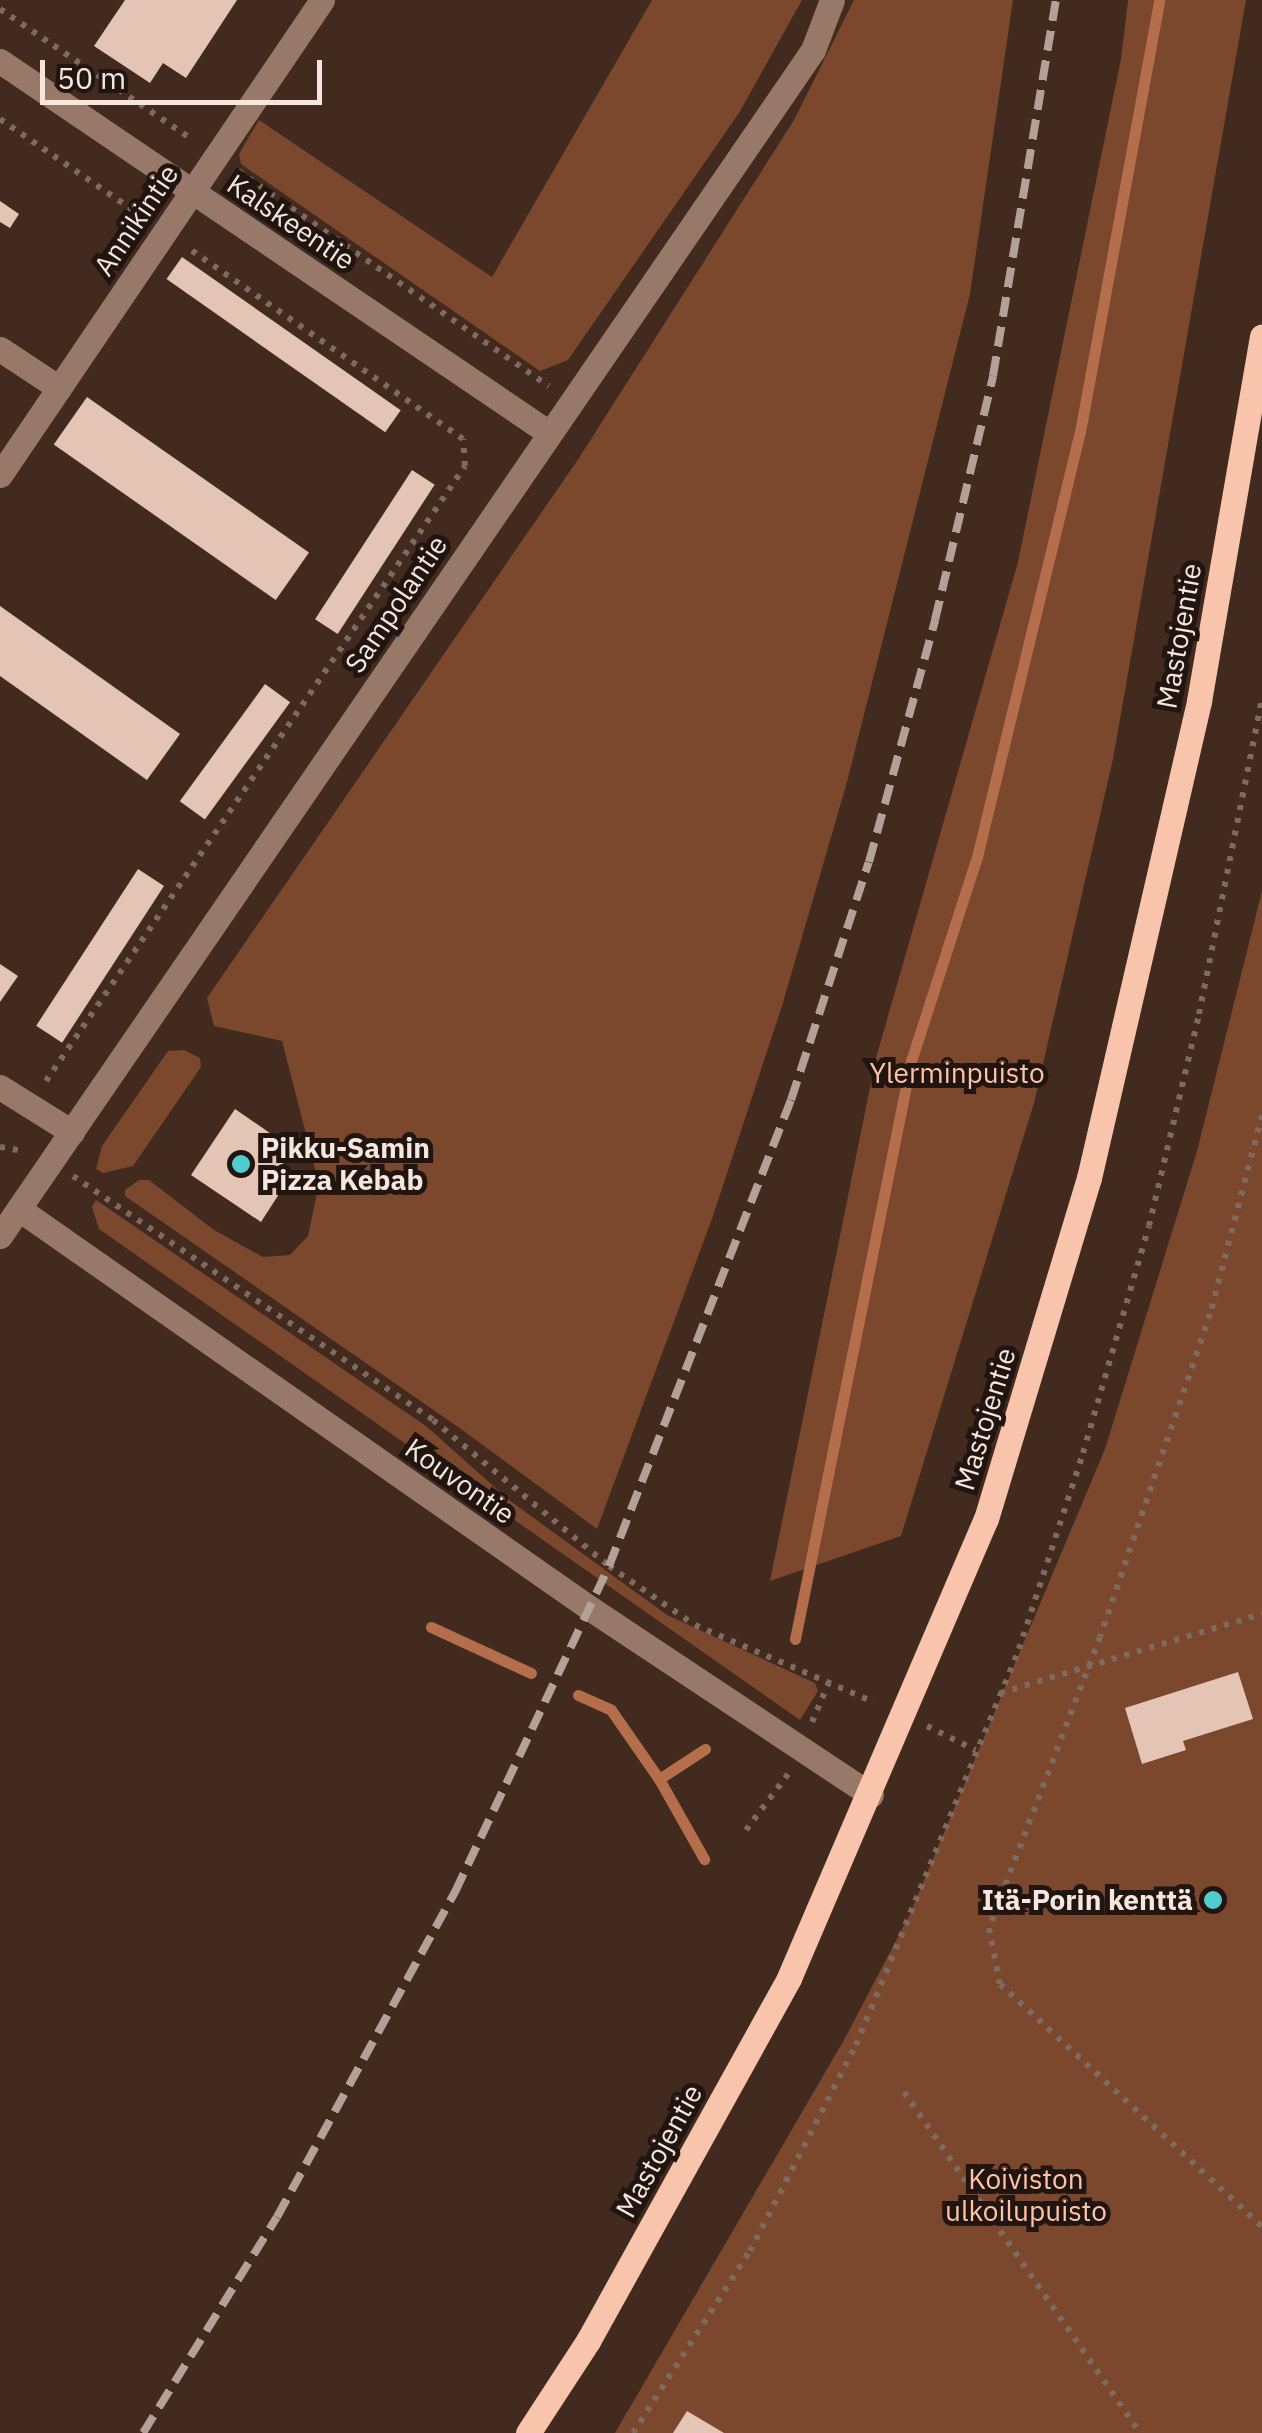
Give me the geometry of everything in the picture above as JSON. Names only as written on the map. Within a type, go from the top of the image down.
[{"type":"main road","name":"Mastojentie","points":[[528,2433],[588,2341],[789,1978],[871,1795],[986,1519],[1089,1178],[1199,702],[1262,336]]},
{"type":"street","name":"Annikintie","points":[[0,474],[322,0]]},
{"type":"street","name":"Sampolantie","points":[[0,1236],[813,50],[832,0]]},
{"type":"street","name":"Kalskeentie","points":[[0,61],[549,433]]},
{"type":"street","points":[[0,349],[59,388]]},
{"type":"street","points":[[0,1087],[72,1132]]},
{"type":"street","name":"Kouvontie","points":[[19,1209],[591,1608],[871,1795]]},
{"type":"path","points":[[0,9],[570,400]]},
{"type":"path","points":[[0,119],[463,439],[465,466],[28,1106],[27,1130],[14,1148]]},
{"type":"path","points":[[633,2433],[750,2251],[862,2033],[1019,1650],[1083,1454],[1148,1226],[1199,1014],[1262,698]]},
{"type":"path","points":[[1262,1115],[1210,1314],[1089,1667],[988,1928],[1000,1984],[1262,2228]]},
{"type":"path","points":[[0,1147],[14,1148],[50,1162],[103,1194],[432,1420],[609,1566],[695,1625],[904,1715],[975,1750]]},
{"type":"path","points":[[1000,1693],[1262,1614]]},
{"type":"path","points":[[904,2092],[1140,2433]]},
{"type":"green space","points":[[652,0],[802,0],[739,113],[568,360],[540,371],[241,164],[239,154],[259,120],[492,277]]},
{"type":"green space","points":[[854,0],[1013,0],[970,294],[847,782],[782,1006],[713,1216],[597,1529],[461,1429],[125,1196],[125,1190],[139,1180],[149,1180],[214,1230],[263,1257],[290,1255],[308,1236],[319,1184],[282,1041],[214,1026],[207,998],[579,458],[794,120]]},
{"type":"green space","name":"Ylerminpuisto","points":[[1128,0],[1246,0],[1113,759],[1034,1103],[901,1536],[770,1581],[876,1058],[1018,562],[1121,59]]},
{"type":"green space","name":"Koiviston ulkoilupuisto","points":[[1262,891],[1262,2433],[615,2433],[844,2040],[909,1916],[1105,1449],[1197,1151]]},
{"type":"green space","points":[[184,1050],[200,1058],[201,1067],[133,1166],[103,1173],[96,1169],[102,1146],[168,1051]]},
{"type":"green space","points":[[96,1200],[426,1426],[509,1500],[667,1615],[815,1683],[818,1691],[800,1720],[99,1229],[92,1207]]},
{"type":"building","points":[[125,0],[237,0],[186,78],[163,63],[150,83],[94,46]]},
{"type":"building","points":[[0,201],[19,214],[10,228],[0,222]]},
{"type":"building","points":[[182,257],[401,410],[385,432],[167,279]]},
{"type":"building","points":[[87,397],[309,552],[276,600],[54,445]]},
{"type":"building","points":[[412,470],[435,485],[338,634],[315,619]]},
{"type":"building","points":[[0,606],[180,734],[147,780],[0,676]]},
{"type":"building","points":[[265,684],[290,702],[205,820],[180,801]]},
{"type":"building","points":[[138,869],[164,886],[62,1043],[36,1026]]},
{"type":"building","points":[[0,964],[18,976],[0,1002]]},
{"type":"building","points":[[235,1109],[293,1149],[269,1184],[281,1191],[261,1222],[191,1175]]},
{"type":"building","points":[[1238,1672],[1253,1719],[1183,1741],[1186,1750],[1142,1764],[1125,1708]]},
{"type":"building","points":[[687,2411],[724,2433],[673,2433]]},
{"type":"waterway","points":[[795,1639],[911,1061],[977,857],[1080,432],[1159,0]]},
{"type":"waterway","points":[[431,1627],[531,1673]]},
{"type":"waterway","points":[[578,1695],[611,1710],[659,1779],[705,1749]]},
{"type":"waterway","points":[[659,1779],[704,1859]]},
{"type":"railway","points":[[143,2433],[277,2217],[455,1892],[609,1566],[791,1100],[869,862],[935,620],[993,376],[1056,0]]},
{"type":"place","name":"Pikku-Samin Pizza Kebab","points":[[241,1164]]},
{"type":"place","name":"Itä-Porin kenttä","points":[[1213,1900]]}]
